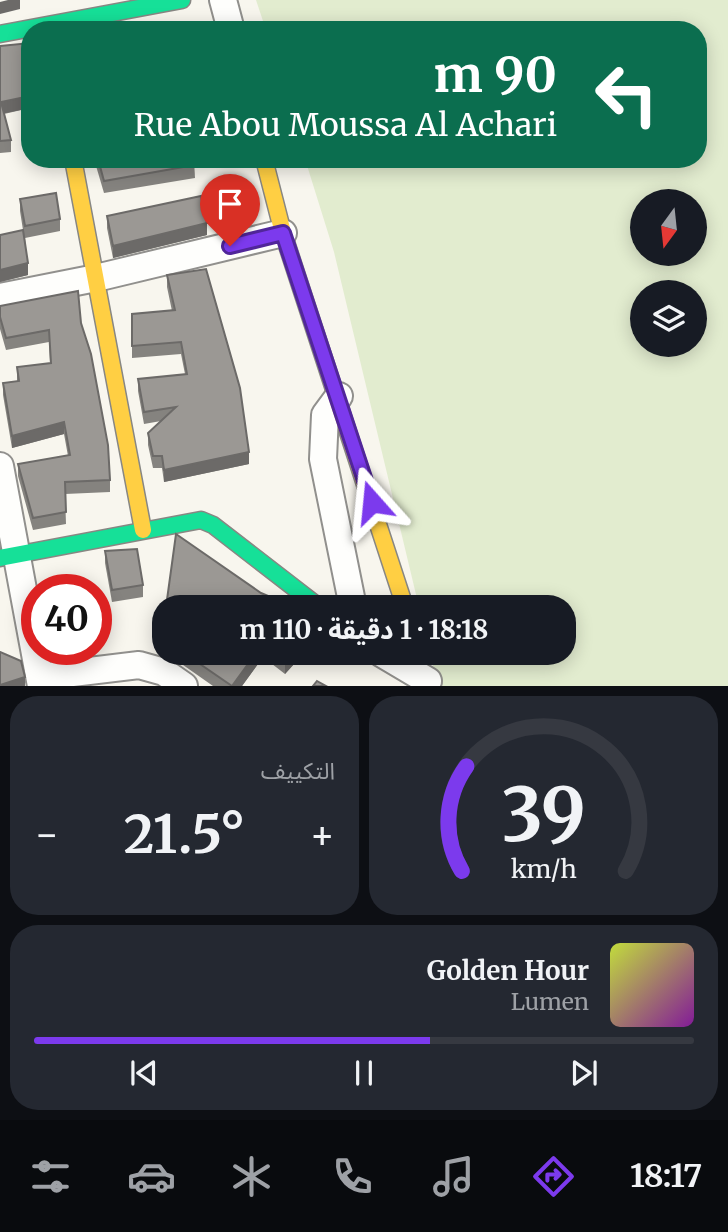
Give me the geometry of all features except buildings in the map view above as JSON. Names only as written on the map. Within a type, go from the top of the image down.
[{"type":"street","points":[[78,21],[182,0]]},
{"type":"street","points":[[223,0],[229,21]]},
{"type":"street","points":[[0,34],[21,31]]},
{"type":"street","points":[[75,168],[144,530]]},
{"type":"street","points":[[266,168],[283,233],[339,396],[401,595]]},
{"type":"street","points":[[0,297],[96,278],[283,233]]},
{"type":"street","points":[[339,396],[325,415],[323,459],[351,595]]},
{"type":"street","points":[[0,466],[8,556],[41,681],[139,665],[156,669],[184,686]]},
{"type":"street","points":[[8,556],[144,530],[207,522],[303,595]]},
{"type":"street","points":[[400,665],[429,684]]},
{"type":"street","points":[[423,665],[429,684]]},
{"type":"green space","points":[[256,0],[728,0],[728,686],[438,686],[433,665],[576,665],[576,595],[416,595],[334,252],[308,168],[707,168],[707,21],[263,21]]},
{"type":"traffic: fast","points":[[70,21],[182,0]]},
{"type":"traffic: fast","points":[[0,34],[21,30]]},
{"type":"traffic: fast","points":[[0,558],[201,520],[213,525],[303,595]]},
{"type":"traffic: slow","points":[[75,168],[143,530]]},
{"type":"traffic: slow","points":[[266,168],[283,233],[401,595]]},
{"type":"route","points":[[230,246],[283,233],[372,502]]}]
